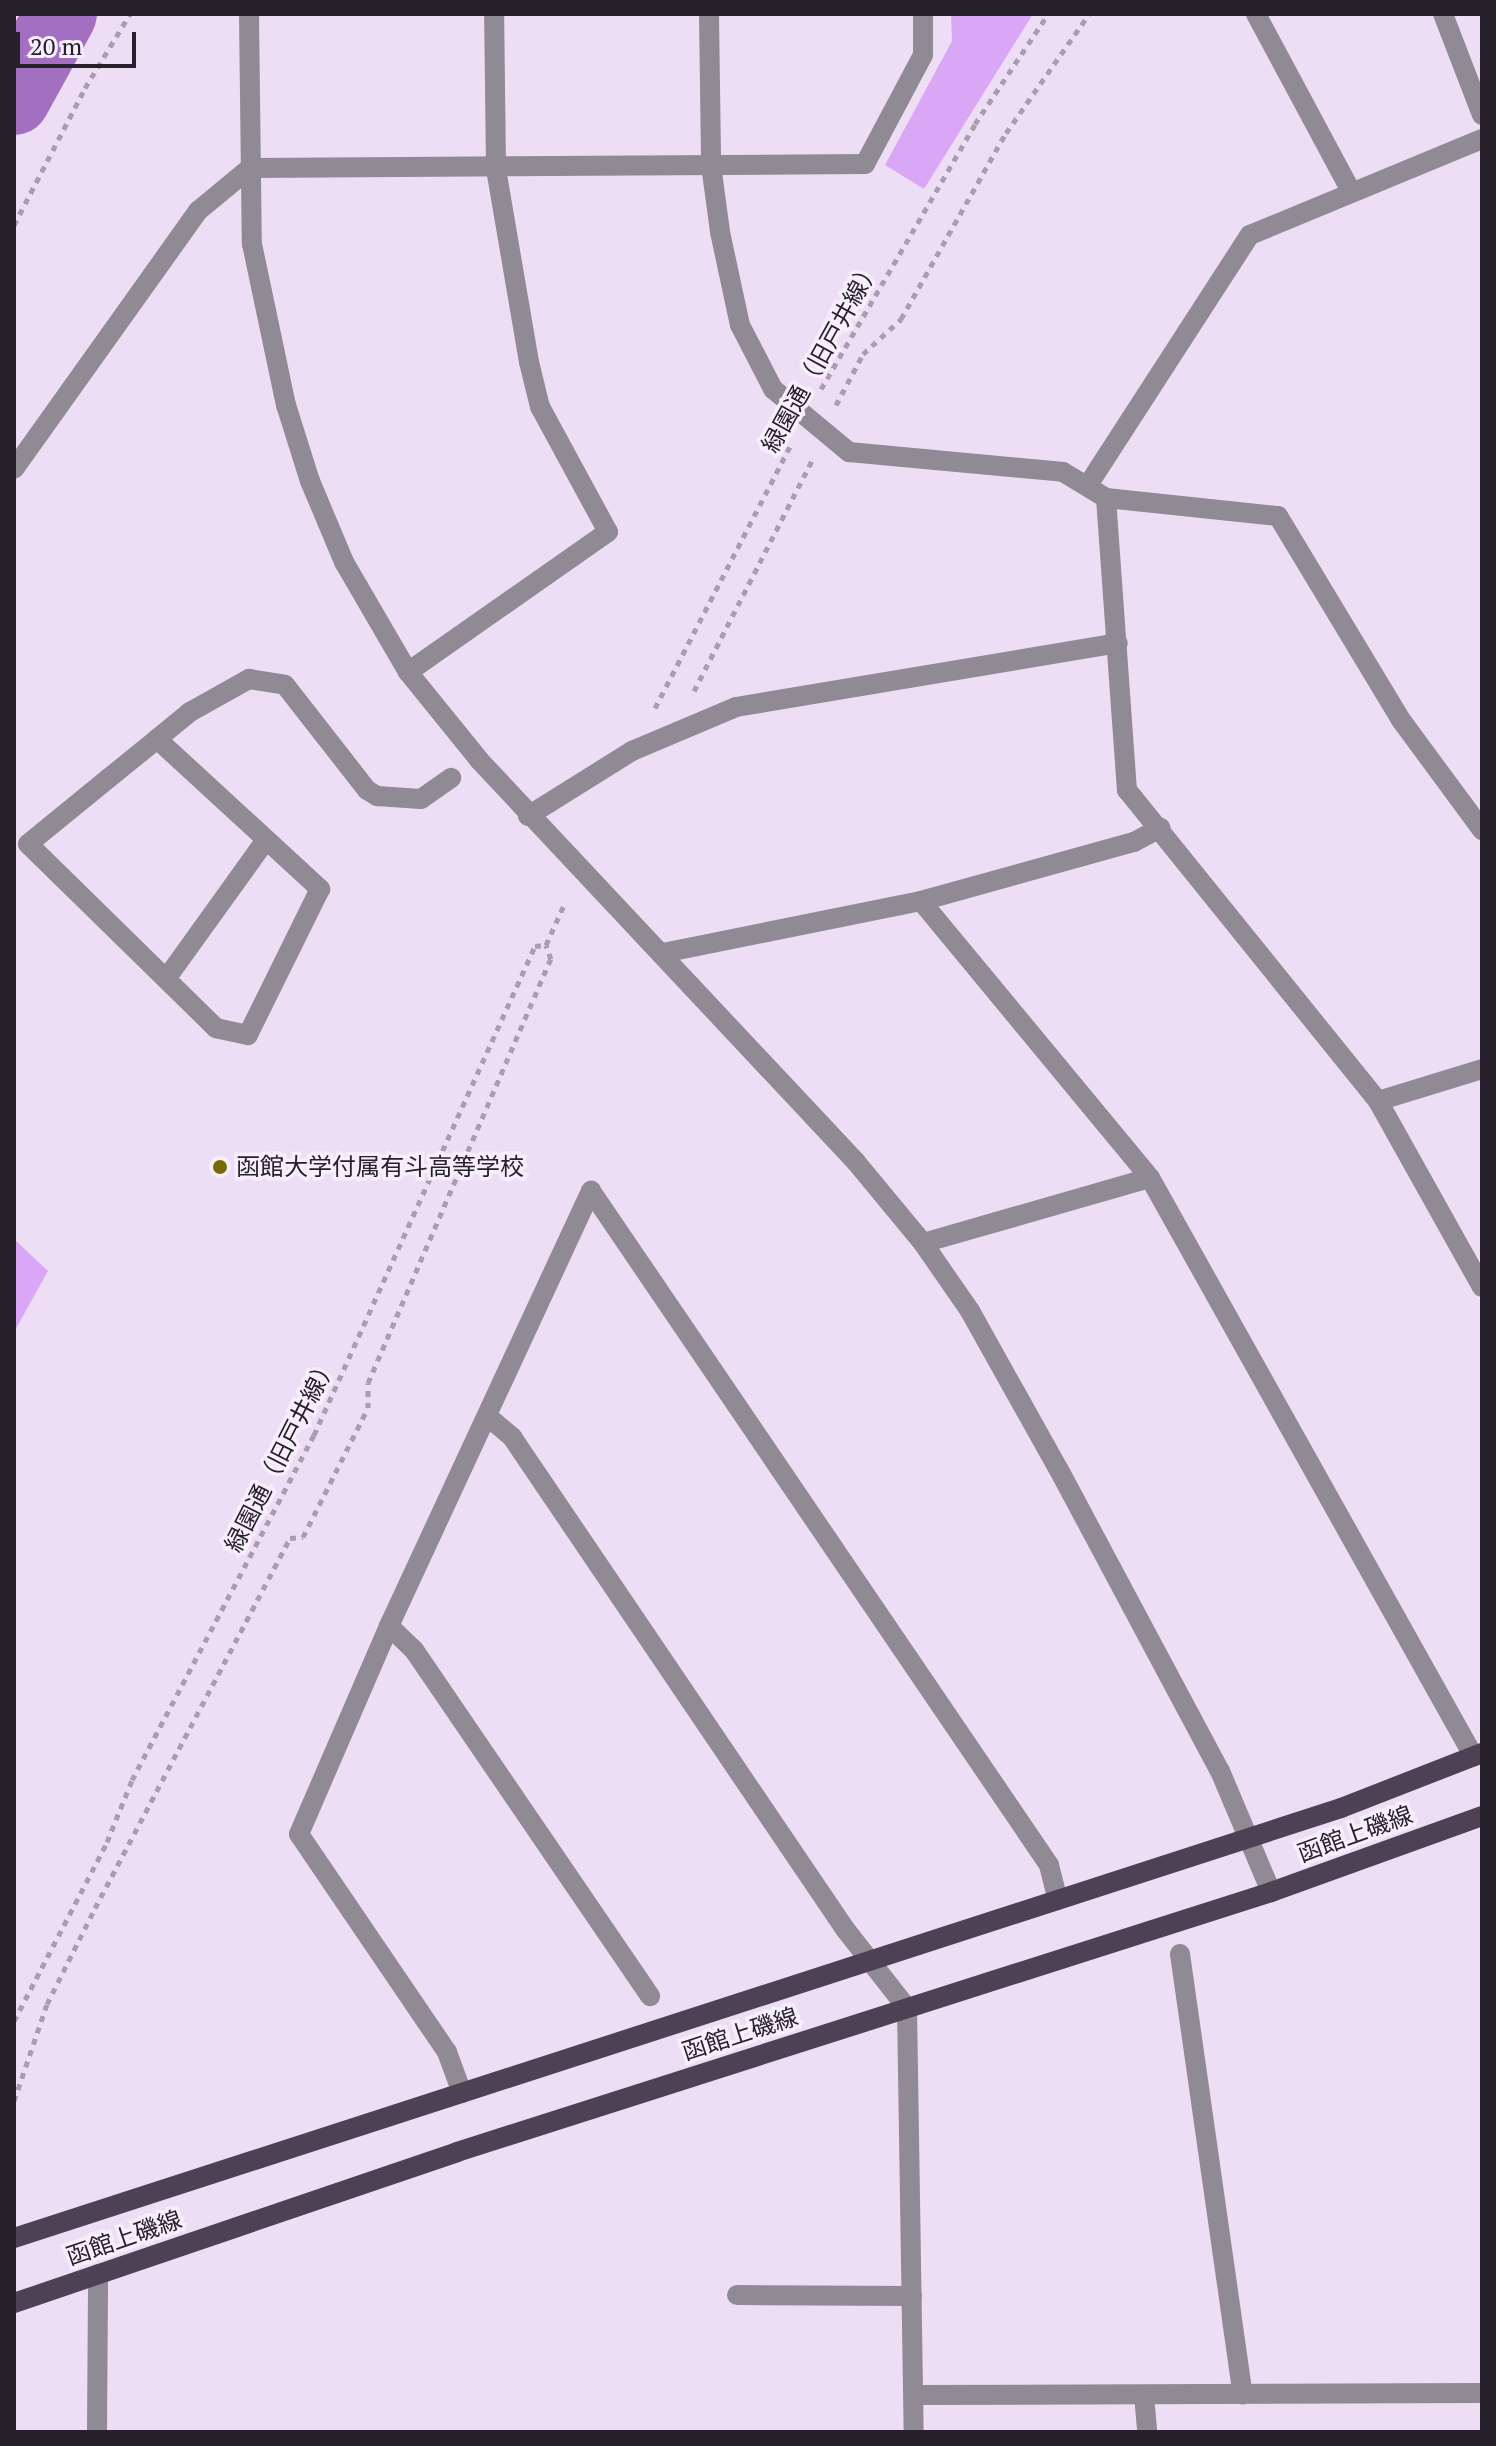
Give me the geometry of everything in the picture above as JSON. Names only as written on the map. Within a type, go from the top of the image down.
[{"type":"main road","name":"函館上磯線","points":[[14,2238],[1251,1837],[1478,1755]]},
{"type":"main road","name":"函館上磯線","points":[[14,2303],[907,2008],[1271,1892],[1482,1816]]},
{"type":"street","points":[[249,14],[252,244],[262,297],[310,481],[344,562],[408,672],[528,816],[663,953],[856,1162],[923,1243],[970,1311],[1059,1470],[1251,1837],[1271,1892]]},
{"type":"street","points":[[408,672],[608,532],[540,407],[496,168],[494,14]]},
{"type":"street","points":[[709,14],[711,165],[740,325],[773,389],[849,452],[1063,472],[1106,498],[1278,516],[1401,720],[1482,830]]},
{"type":"street","points":[[14,469],[198,211],[250,168],[865,164],[923,55],[923,14]]},
{"type":"street","points":[[1256,14],[1351,191]]},
{"type":"street","points":[[1443,14],[1482,115]]},
{"type":"street","points":[[1088,485],[1250,235],[1482,139]]},
{"type":"street","points":[[1106,498],[1127,790],[1378,1101],[1482,1287]]},
{"type":"street","points":[[528,816],[632,751],[736,707],[1118,643]]},
{"type":"street","points":[[157,739],[320,889],[248,1035],[216,1028],[28,844],[190,712],[249,679],[285,685],[367,790],[377,796],[421,799],[451,778]]},
{"type":"street","points":[[663,953],[921,901],[1134,842],[1160,828]]},
{"type":"street","points":[[166,979],[266,840]]},
{"type":"street","points":[[921,901],[1150,1178],[1478,1755]]},
{"type":"street","points":[[1378,1101],[1482,1069]]},
{"type":"street","points":[[923,1243],[1150,1178]]},
{"type":"street","points":[[462,2093],[447,2052],[299,1834],[389,1626],[591,1191],[1049,1865],[1058,1900]]},
{"type":"street","points":[[487,1416],[512,1437],[867,1961],[907,2008],[914,2432]]},
{"type":"street","points":[[389,1626],[414,1650],[650,1996]]},
{"type":"street","points":[[1180,1954],[1243,2395]]},
{"type":"street","points":[[97,2432],[98,2274]]},
{"type":"street","points":[[737,2295],[912,2296]]},
{"type":"street","points":[[914,2395],[1482,2393]]},
{"type":"street","points":[[1144,2395],[1147,2432]]},
{"type":"path","points":[[14,225],[85,88],[130,14]]},
{"type":"path","name":"緑園通（旧戸井線）","points":[[652,714],[806,416],[975,124],[1048,14]]},
{"type":"path","points":[[691,696],[863,354],[901,319],[1006,133],[1089,14]]},
{"type":"path","name":"緑園通（旧戸井線）","points":[[14,2021],[107,1842],[132,1780],[314,1435],[535,946],[546,945],[565,903]]},
{"type":"path","points":[[14,2101],[47,2004],[95,1908],[290,1538],[303,1537],[368,1408],[368,1383],[551,959],[546,945]]},
{"type":"shaded area","points":[[951,14],[1033,14],[924,189],[885,165],[952,41]]},
{"type":"shaded area","points":[[14,1239],[48,1271],[14,1332]]},
{"type":"waterway","points":[[14,99],[61,14]]},
{"type":"place","name":"函館大学付属有斗高等学校","points":[[220,1167]]}]
